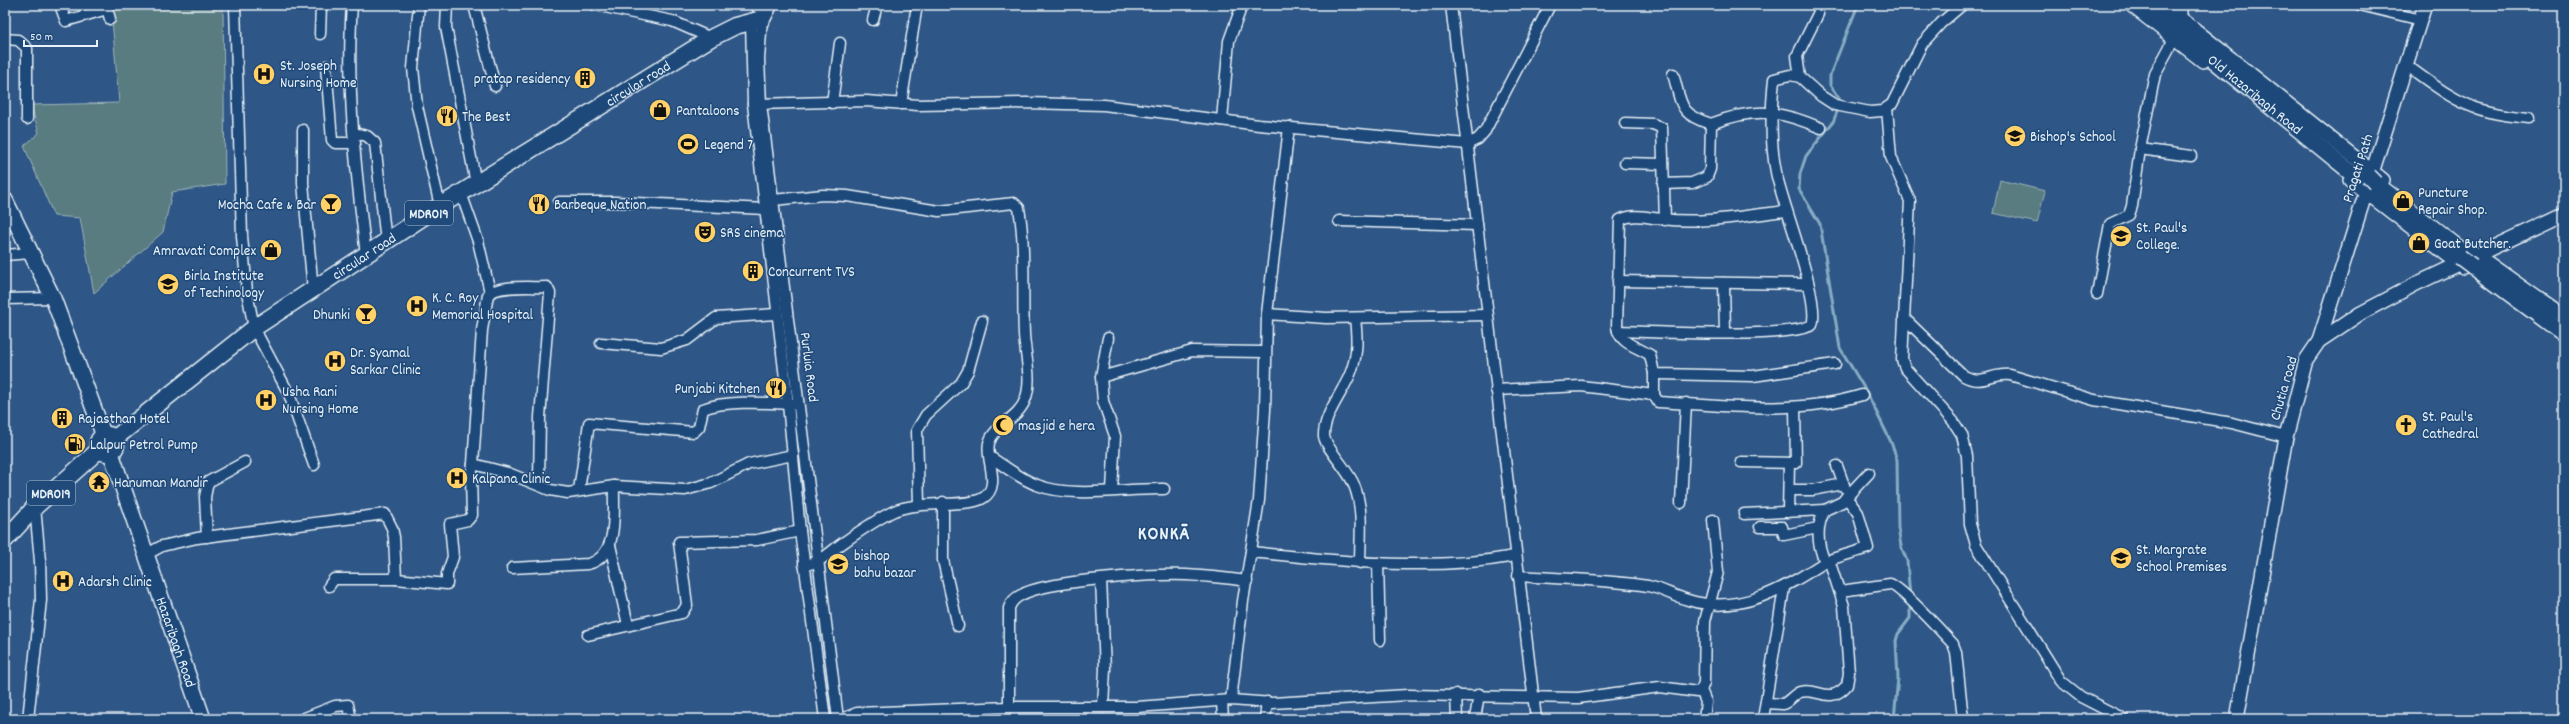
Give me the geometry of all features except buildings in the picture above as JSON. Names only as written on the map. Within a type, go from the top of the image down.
[{"type":"main road","name":"Old Hazaribagh Road","points":[[2146,5],[2369,182]]},
{"type":"main road","name":"Old Hazaribagh Road","points":[[2155,5],[2369,182]]},
{"type":"main road","name":"circular road","points":[[5,540],[10,527],[107,444],[251,330],[440,206],[724,30],[759,10]]},
{"type":"main road","points":[[2369,182],[2564,334]]},
{"type":"main road","name":"Hazaribagh Road","points":[[5,200],[53,298],[147,554],[203,719]]},
{"type":"main road","points":[[2468,259],[2564,325]]},
{"type":"street","points":[[60,5],[66,22],[108,11]]},
{"type":"street","points":[[235,5],[242,236],[251,330]]},
{"type":"street","points":[[320,34],[321,5]]},
{"type":"street","points":[[352,5],[350,49],[354,143],[366,255]]},
{"type":"street","points":[[419,5],[413,68],[417,106],[440,206]]},
{"type":"street","points":[[447,5],[446,27],[476,184]]},
{"type":"street","points":[[474,5],[495,86]]},
{"type":"street","points":[[595,5],[672,21],[711,38]]},
{"type":"street","points":[[873,20],[877,5]]},
{"type":"street","points":[[901,104],[917,5]]},
{"type":"street","points":[[1222,120],[1229,41],[1234,20],[1242,5]]},
{"type":"street","points":[[1451,5],[1536,719]]},
{"type":"street","points":[[757,104],[866,102],[901,104],[1026,103],[1104,105],[1222,120],[1467,144],[1478,139],[1485,131],[1550,5]]},
{"type":"street","points":[[1618,331],[1724,332],[1808,327],[1813,320],[1808,284],[1802,258],[1785,211],[1775,171],[1772,112],[1774,78],[1790,75],[1800,77],[1821,96],[1835,105],[1870,112],[1882,111],[1892,104],[1922,44],[1940,23],[1962,5]]},
{"type":"street","points":[[2131,5],[2174,39],[2369,182]]},
{"type":"street","points":[[2164,5],[2369,182]]},
{"type":"street","points":[[2181,19],[2182,5]]},
{"type":"street","points":[[2360,5],[2421,20]]},
{"type":"street","name":"Pragati Path","points":[[2319,341],[2425,5]]},
{"type":"street","name":"Purluia Road","points":[[759,10],[757,104],[766,209],[776,314],[788,404],[800,531],[825,719]]},
{"type":"street","points":[[1800,77],[1797,56],[1818,14]]},
{"type":"street","points":[[5,38],[18,40],[26,48],[27,119]]},
{"type":"street","points":[[2097,294],[2110,224],[2129,215],[2132,206],[2140,149],[2155,74],[2174,39]]},
{"type":"street","points":[[832,103],[840,43]]},
{"type":"street","points":[[2406,65],[2444,92],[2467,105],[2482,110],[2528,118]]},
{"type":"street","points":[[326,66],[332,140],[336,143],[354,143]]},
{"type":"street","points":[[1673,74],[1684,109],[1691,118],[1711,124],[1744,113],[1772,112],[1799,118],[1821,128]]},
{"type":"street","name":"Purluia Road","points":[[757,104],[773,200],[800,405],[838,719]]},
{"type":"street","points":[[1887,108],[1891,157],[1910,201],[1901,353],[1905,368],[1953,421],[1965,445],[1970,524],[1976,545],[2060,681],[2081,697],[2124,719]]},
{"type":"street","points":[[1625,123],[1653,124],[1662,128],[1665,220]]},
{"type":"street","points":[[1663,184],[1692,183],[1707,177],[1710,169],[1711,124]]},
{"type":"street","points":[[1223,719],[1258,508],[1262,471],[1267,314],[1289,127]]},
{"type":"street","points":[[303,130],[303,183],[313,290]]},
{"type":"street","points":[[354,132],[367,136],[375,143],[386,242]]},
{"type":"street","points":[[2140,149],[2191,156]]},
{"type":"street","points":[[1625,163],[1663,164]]},
{"type":"street","points":[[234,173],[242,284],[251,330],[289,394],[314,465]]},
{"type":"street","points":[[329,586],[334,579],[396,579],[447,584],[447,574],[453,557],[450,524],[468,520],[472,515],[471,477],[482,330],[488,295],[490,292],[478,241],[461,193]]},
{"type":"street","points":[[773,200],[823,195],[847,196],[939,211],[968,209],[1010,203],[1017,204],[1020,212],[1023,250],[1024,334],[1028,390],[1025,401],[1020,409],[991,439],[988,450],[992,483],[987,494],[976,500],[919,504],[894,511],[881,518],[819,562],[804,565]]},
{"type":"street","points":[[559,202],[615,202],[766,209]]},
{"type":"street","points":[[1785,211],[1715,219],[1665,220],[1635,216],[1620,220],[1618,331],[1623,341],[1650,355],[1654,373],[1654,395],[1658,402],[1795,407],[1840,402],[1862,395]]},
{"type":"street","name":"Chutia road","points":[[2237,719],[2286,437],[2306,360],[2319,341],[2361,313],[2468,259],[2564,214]]},
{"type":"street","points":[[1338,221],[1477,225]]},
{"type":"street","points":[[5,256],[30,253]]},
{"type":"street","points":[[2468,259],[2564,317]]},
{"type":"street","points":[[2468,259],[2564,342]]},
{"type":"street","points":[[1618,281],[1808,284]]},
{"type":"street","points":[[1724,283],[1724,332]]},
{"type":"street","points":[[490,292],[516,288],[547,287],[549,291],[540,417],[539,484]]},
{"type":"street","points":[[5,299],[53,298]]},
{"type":"street","points":[[601,343],[661,348],[688,340],[716,318],[776,314]]},
{"type":"street","points":[[1267,314],[1355,318],[1487,315]]},
{"type":"street","points":[[1355,318],[1357,351],[1352,369],[1333,407],[1324,436],[1327,444],[1341,461],[1358,493],[1360,563]]},
{"type":"street","points":[[1904,318],[1964,376],[1971,380],[1980,381],[1998,375],[2010,375],[2094,400],[2232,423],[2286,437]]},
{"type":"street","points":[[919,504],[917,430],[926,415],[960,383],[968,371],[982,321]]},
{"type":"street","points":[[1108,338],[1101,377],[1103,401],[1115,436],[1112,490]]},
{"type":"street","points":[[1101,377],[1192,351],[1265,352]]},
{"type":"street","points":[[1654,373],[1753,376],[1835,364]]},
{"type":"street","points":[[1496,390],[1581,386],[1654,395]]},
{"type":"street","points":[[1681,503],[1686,403]]},
{"type":"street","points":[[580,490],[589,424],[694,432],[699,427],[703,409],[710,406],[800,405]]},
{"type":"street","points":[[1741,462],[1796,462],[1795,407]]},
{"type":"street","points":[[473,464],[508,473],[539,484],[550,490],[568,492],[614,486],[685,490],[711,483],[749,464],[793,455]]},
{"type":"street","points":[[990,457],[1028,482],[1045,488],[1112,490],[1164,489]]},
{"type":"street","points":[[207,537],[205,498],[208,482],[245,462]]},
{"type":"street","points":[[1788,512],[1789,463]]},
{"type":"street","points":[[1518,576],[1648,586],[1688,600],[1709,604],[1745,602],[1764,597],[1784,588],[1832,559],[1868,548],[1858,513],[1847,496],[1837,466]]},
{"type":"street","points":[[1744,514],[1825,510],[1847,496],[1869,473]]},
{"type":"street","points":[[1789,490],[1813,490],[1843,484]]},
{"type":"street","points":[[614,486],[610,545],[628,625]]},
{"type":"street","points":[[943,502],[943,560],[958,626]]},
{"type":"street","points":[[28,719],[41,600],[40,561],[35,507]]},
{"type":"street","points":[[1766,703],[1783,704],[1798,692],[1805,691],[1825,696],[1834,695],[1847,685],[1849,673],[1840,591],[1820,547],[1818,528],[1825,510]]},
{"type":"street","points":[[147,554],[162,546],[207,537],[385,514],[393,532],[397,566],[396,579]]},
{"type":"street","points":[[1704,719],[1706,702],[1701,690],[1705,676],[1705,621],[1718,572],[1713,520]]},
{"type":"street","points":[[1760,527],[1782,527],[1784,535],[1818,528]]},
{"type":"street","points":[[588,635],[682,613],[687,605],[679,542],[757,540],[800,531]]},
{"type":"street","points":[[512,568],[588,564],[599,559],[610,545]]},
{"type":"street","points":[[1250,552],[1360,563],[1464,562],[1516,556]]},
{"type":"street","points":[[1378,563],[1380,640]]},
{"type":"street","points":[[1009,707],[1008,616],[1011,602],[1028,592],[1102,580],[1184,575],[1247,581]]},
{"type":"street","points":[[1102,580],[1105,669],[1103,708]]},
{"type":"street","points":[[1840,591],[1890,584],[1896,586],[1953,644],[1956,652],[1963,719]]},
{"type":"street","points":[[1763,719],[1784,588]]},
{"type":"street","points":[[842,719],[857,713],[1009,707],[1103,708],[1227,701],[1267,702],[1456,694],[1534,698],[1605,696],[1660,687],[1689,692],[1701,690]]},
{"type":"street","points":[[1456,694],[1457,719]]},
{"type":"street","points":[[1475,719],[1479,694]]},
{"type":"street","points":[[1265,719],[1267,702]]},
{"type":"street","points":[[302,719],[335,706],[348,705],[351,719]]},
{"type":"green space","points":[[138,5],[223,5],[225,184],[172,192],[163,232],[94,293],[80,218],[54,216],[24,146],[39,133],[31,105],[119,103],[111,7]]},
{"type":"green space","points":[[2000,180],[2045,191],[2037,223],[1993,213]]},
{"type":"waterway","points":[[1840,100],[1830,85],[1830,75],[1858,5]]},
{"type":"waterway","points":[[1837,112],[1833,122],[1806,156],[1800,174],[1799,189],[1820,224],[1840,348],[1866,391],[1891,442],[1897,460],[1898,528],[1901,546],[1907,561],[1910,596]]},
{"type":"waterway","points":[[1894,719],[1898,678],[1896,641],[1898,634],[1910,618],[1910,604]]},
{"type":"place","name":"St. Joseph Nursing Home","points":[[264,74]]},
{"type":"place","name":"pratap residency","points":[[585,78]]},
{"type":"place","name":"Pantaloons","points":[[660,110]]},
{"type":"place","name":"The Best","points":[[447,116]]},
{"type":"place","name":"Bishop's School","points":[[2015,136]]},
{"type":"place","name":"Legend 7","points":[[688,144]]},
{"type":"place","name":"Puncture Repair Shop.","points":[[2403,201]]},
{"type":"place","name":"Mocha Cafe & Bar","points":[[331,204]]},
{"type":"place","name":"Barbeque Nation","points":[[539,204]]},
{"type":"place","name":"SRS cinema","points":[[705,232]]},
{"type":"place","name":"St. Paul's College.","points":[[2121,236]]},
{"type":"place","name":"Goat Butcher.","points":[[2419,243]]},
{"type":"place","name":"Amravati Complex","points":[[271,250]]},
{"type":"place","name":"Concurrent TVS","points":[[753,271]]},
{"type":"place","name":"Birla Institute of Techinology","points":[[168,284]]},
{"type":"place","name":"K. C. Roy Memorial Hospital","points":[[417,306]]},
{"type":"place","name":"Dhunki","points":[[366,314]]},
{"type":"place","name":"Dr. Syamal Sarkar Clinic","points":[[335,361]]},
{"type":"place","name":"Punjabi Kitchen","points":[[776,388]]},
{"type":"place","name":"Usha Rani Nursing Home","points":[[266,400]]},
{"type":"place","name":"Rajasthan Hotel","points":[[62,418]]},
{"type":"place","name":"masjid e hera","points":[[1003,425]]},
{"type":"place","name":"St. Paul's Cathedral","points":[[2406,425]]},
{"type":"place","name":"Lalpur Petrol Pump","points":[[75,444]]},
{"type":"place","name":"Kalpana Clinic","points":[[457,478]]},
{"type":"place","name":"Hanuman Mandir","points":[[99,482]]},
{"type":"place","name":"St. Margrate School Premises","points":[[2121,558]]},
{"type":"place","name":"bishop bahu bazar","points":[[838,564]]},
{"type":"place","name":"Adarsh Clinic","points":[[63,581]]},
{"type":"district","name":"KONKĀ","points":[[1164,532]]}]
